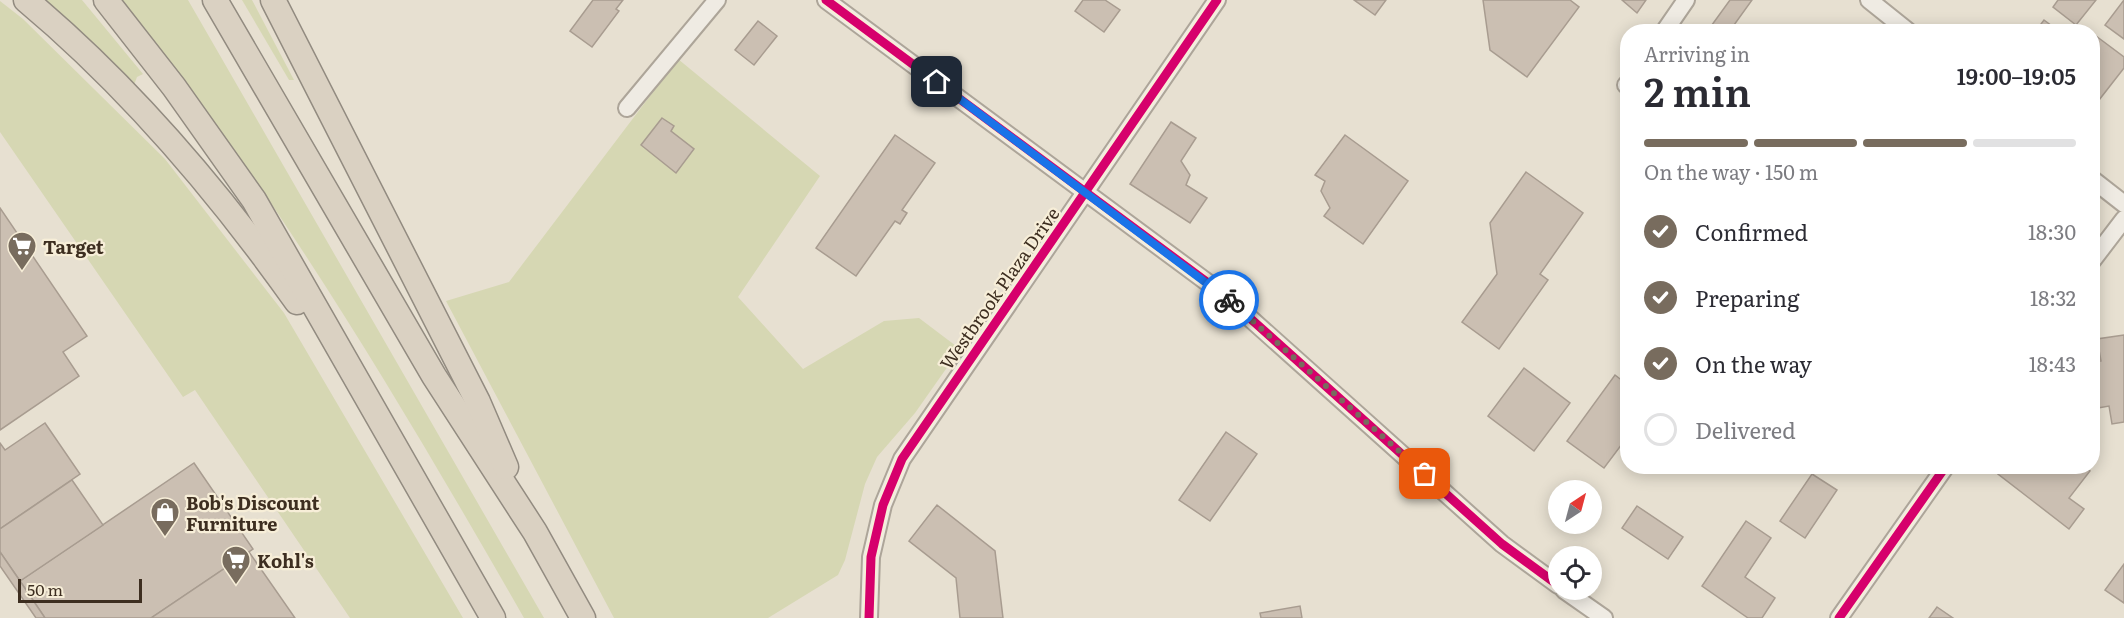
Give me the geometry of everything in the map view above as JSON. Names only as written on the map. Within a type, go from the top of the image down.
[{"type":"highway","points":[[26,0],[84,51],[175,148],[280,277],[370,404]]},
{"type":"highway","points":[[106,0],[174,87],[254,200],[493,618]]},
{"type":"highway","points":[[215,0],[434,376],[535,532],[583,618]]},
{"type":"highway","points":[[273,0],[478,402],[535,532]]},
{"type":"street","points":[[627,108],[717,0]]},
{"type":"street","points":[[826,0],[1223,294],[1502,544],[1548,578]]},
{"type":"street","name":"Westbrook Plaza Drive","points":[[869,618],[871,557],[883,505],[902,459],[1217,0]]},
{"type":"street","points":[[1670,24],[1686,0]]},
{"type":"street","points":[[1869,0],[1898,24]]},
{"type":"street","points":[[2100,184],[2124,204]]},
{"type":"street","points":[[2100,250],[2124,219]]},
{"type":"street","points":[[1839,618],[1940,474]]},
{"type":"street","points":[[1578,600],[1604,618]]},
{"type":"green space","points":[[45,0],[82,0],[143,74],[137,77],[134,85],[96,45]]},
{"type":"green space","points":[[122,0],[188,0],[544,618],[524,618],[384,379],[285,224],[233,148]]},
{"type":"green space","points":[[242,0],[252,0],[294,80],[289,80]]},
{"type":"green space","points":[[0,1],[23,19],[165,159],[284,313],[463,618],[350,618],[195,390],[183,397],[0,132]]},
{"type":"green space","points":[[678,59],[820,176],[738,297],[803,369],[884,321],[919,318],[960,349],[915,413],[877,457],[865,484],[845,560],[838,575],[768,618],[614,618],[446,301],[509,282]]},
{"type":"building","points":[[593,0],[623,0],[616,9],[619,11],[592,47],[570,31]]},
{"type":"building","points":[[1083,0],[1105,0],[1120,10],[1104,32],[1075,11]]},
{"type":"building","points":[[1354,0],[1386,0],[1375,15]]},
{"type":"building","points":[[1483,0],[1570,0],[1579,7],[1527,77],[1490,50]]},
{"type":"building","points":[[1622,0],[1646,0],[1637,13]]},
{"type":"building","points":[[1730,0],[1752,0],[1735,24],[1713,24]]},
{"type":"building","points":[[2058,0],[2096,0],[2077,24],[2053,7]]},
{"type":"building","points":[[2124,0],[2124,39],[2105,25]]},
{"type":"building","points":[[758,21],[777,36],[754,65],[735,50]]},
{"type":"building","points":[[2100,39],[2124,57],[2124,68],[2100,99]]},
{"type":"building","points":[[662,118],[674,126],[671,131],[694,149],[676,173],[641,145]]},
{"type":"building","points":[[1171,122],[1196,138],[1181,161],[1190,175],[1186,185],[1207,198],[1190,223],[1130,184]]},
{"type":"building","points":[[895,135],[935,163],[902,210],[907,213],[900,224],[895,221],[856,276],[816,248]]},
{"type":"building","points":[[1345,135],[1408,181],[1363,244],[1324,216],[1330,208],[1321,191],[1325,181],[1315,175]]},
{"type":"building","points":[[1526,172],[1583,213],[1540,274],[1548,280],[1499,349],[1462,322],[1497,274],[1490,223]]},
{"type":"building","name":"Target","points":[[0,208],[87,336],[63,352],[79,376],[0,430]]},
{"type":"building","points":[[2124,335],[2124,422],[2112,424],[2109,406],[2100,408],[2100,339]]},
{"type":"building","points":[[1524,368],[1570,403],[1534,451],[1488,416]]},
{"type":"building","points":[[1615,375],[1620,379],[1620,447],[1604,468],[1567,441]]},
{"type":"building","points":[[45,423],[80,474],[0,529],[0,443],[5,450]]},
{"type":"building","points":[[1226,432],[1257,454],[1210,521],[1179,500]]},
{"type":"building","name":"Bob's Discount Furniture","points":[[194,463],[253,549],[151,618],[45,618],[20,581]]},
{"type":"building","points":[[1812,474],[1837,490],[1805,538],[1780,521]]},
{"type":"building","points":[[1998,474],[2088,474],[2069,498],[2084,509],[2069,529]]},
{"type":"building","points":[[72,480],[103,525],[20,581],[0,552],[0,529]]},
{"type":"building","points":[[937,505],[995,551],[1003,618],[960,618],[956,578],[909,541]]},
{"type":"building","points":[[1637,506],[1683,537],[1668,559],[1622,528]]},
{"type":"building","points":[[1746,521],[1771,538],[1745,577],[1775,598],[1762,618],[1748,618],[1702,586]]},
{"type":"building","points":[[0,552],[45,618],[36,618],[0,566]]},
{"type":"building","name":"Kohl's","points":[[249,552],[295,618],[151,618]]},
{"type":"building","points":[[2124,564],[2124,603],[2105,590]]},
{"type":"building","points":[[1300,606],[1302,618],[1261,618],[1260,613]]},
{"type":"building","points":[[1937,607],[1953,618],[1929,618]]},
{"type":"cycle path","points":[[826,0],[1223,294],[1502,544],[1548,578]]},
{"type":"cycle path","points":[[869,618],[871,557],[883,505],[902,459],[1217,0]]},
{"type":"cycle path","points":[[1839,618],[1940,474]]},
{"type":"way so far","points":[[1229,300],[1425,474]]},
{"type":"place","name":"Target","points":[[22,272]]},
{"type":"place","name":"Bob's Discount Furniture","points":[[165,538]]},
{"type":"place","name":"Kohl's","points":[[236,586]]},
{"type":"route","points":[[937,82],[1137,229],[1229,300]]}]
